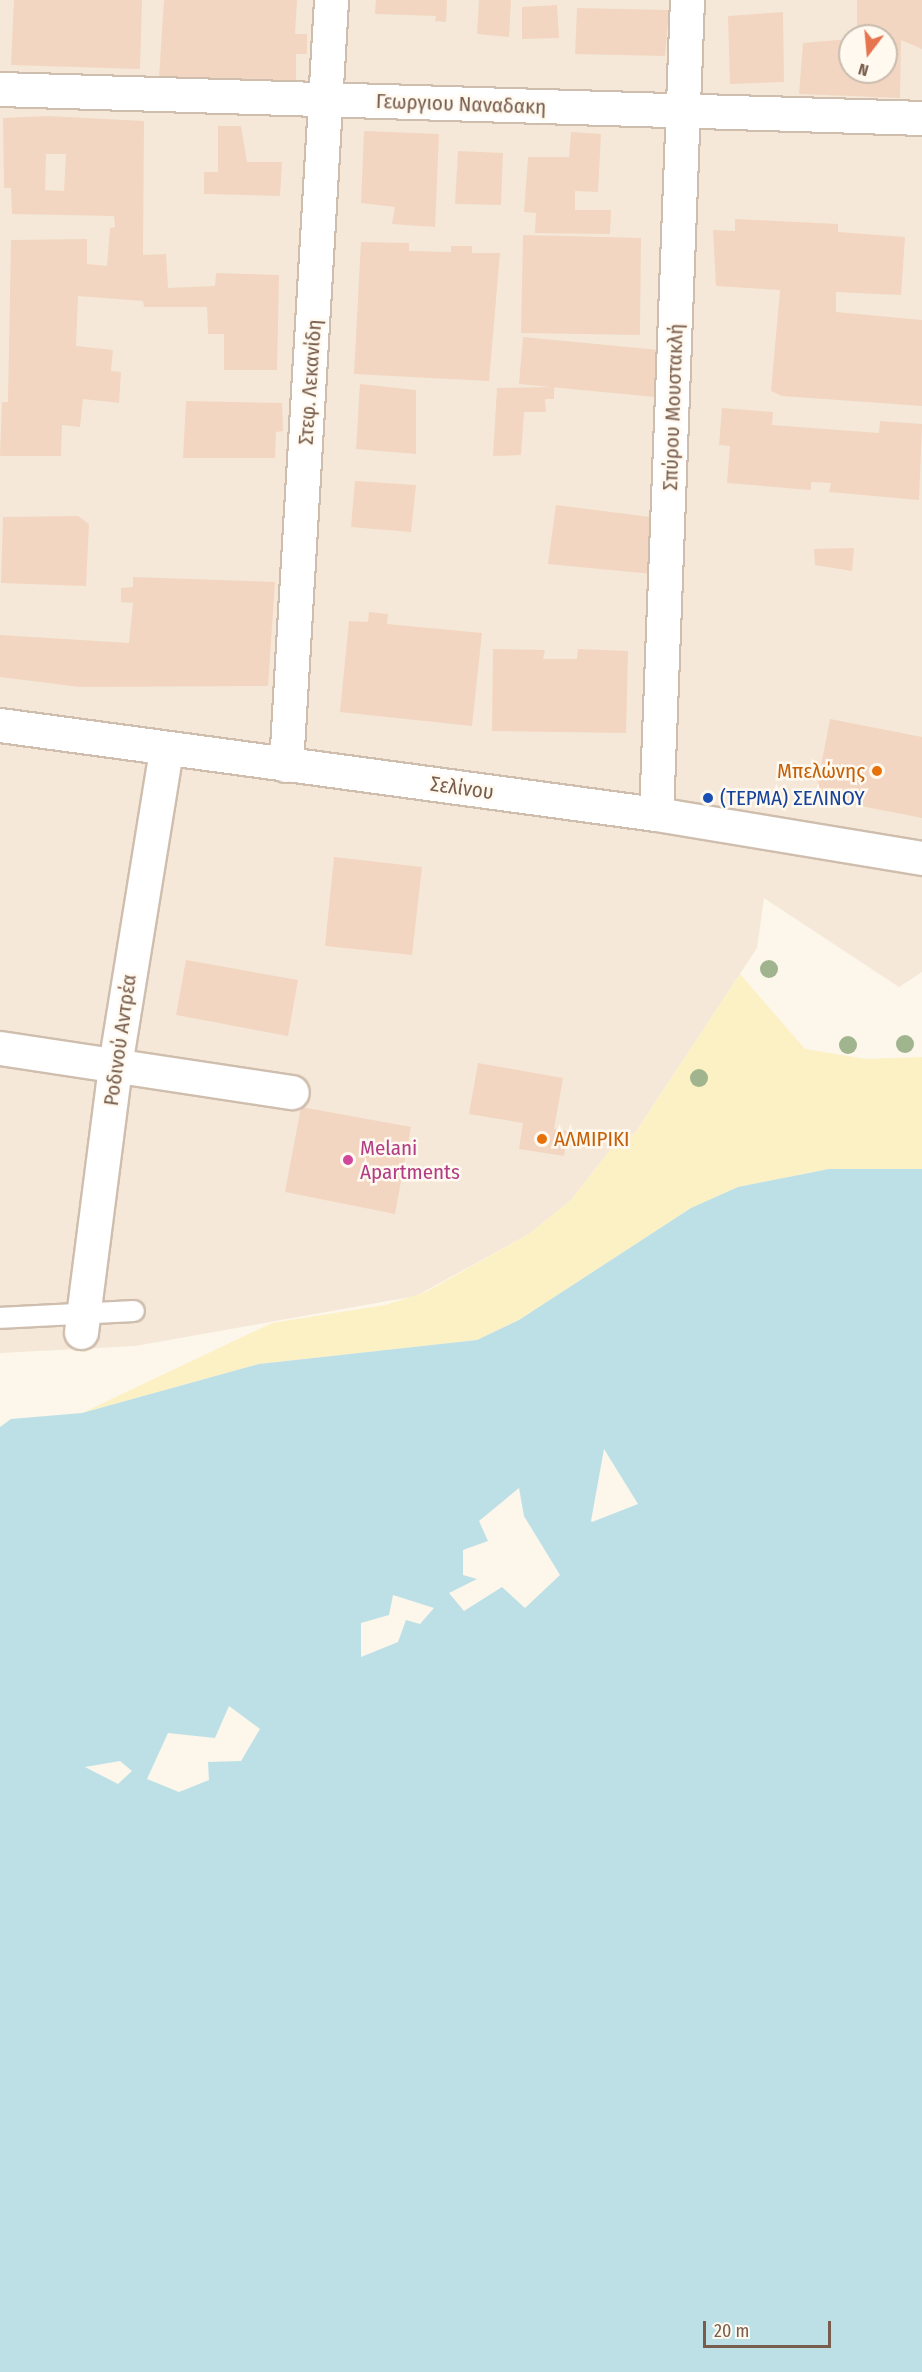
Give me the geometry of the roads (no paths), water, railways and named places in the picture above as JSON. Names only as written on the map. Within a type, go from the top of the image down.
[{"type":"street","name":"Στεφ. Λεκανίδη","points":[[286,765],[328,100],[331,0]]},
{"type":"street","name":"Σπύρου Μουστακλή","points":[[656,813],[685,111],[687,0]]},
{"type":"street","name":"Γεωργιου Ναναδακη","points":[[0,89],[922,118]]},
{"type":"street","name":"Σελίνου","points":[[0,725],[656,813],[922,858]]},
{"type":"street","name":"Ροδινού Αντρέα","points":[[82,1323],[115,1065],[166,749]]},
{"type":"street","points":[[0,1048],[292,1092]]},
{"type":"lane","points":[[0,1318],[82,1323],[134,1311]]},
{"type":"water","points":[[829,1169],[922,1169],[922,2372],[0,2372],[0,1427],[11,1419],[82,1413],[259,1364],[477,1340],[519,1320],[691,1208],[738,1187]],"holes":[[[604,1449],[638,1504],[591,1521]],[[519,1488],[524,1516],[560,1575],[525,1608],[502,1587],[464,1611],[449,1593],[477,1579],[463,1575],[463,1550],[488,1541],[479,1521]],[[393,1595],[434,1608],[420,1624],[406,1620],[398,1642],[361,1657],[361,1623],[389,1615]],[[229,1706],[260,1729],[241,1761],[208,1762],[209,1780],[179,1792],[147,1779],[168,1733],[215,1738]],[[120,1761],[132,1771],[118,1784],[85,1767]]]},
{"type":"place","name":"Μπελώνης","points":[[877,771]]},
{"type":"place","name":"(ΤΕΡΜΑ) ΣΕΛΙΝΟΥ","points":[[708,798]]},
{"type":"place","name":"ΑΛΜΙΡΙΚΙ","points":[[542,1139]]},
{"type":"place","name":"Melani Apartments","points":[[348,1160]]}]
